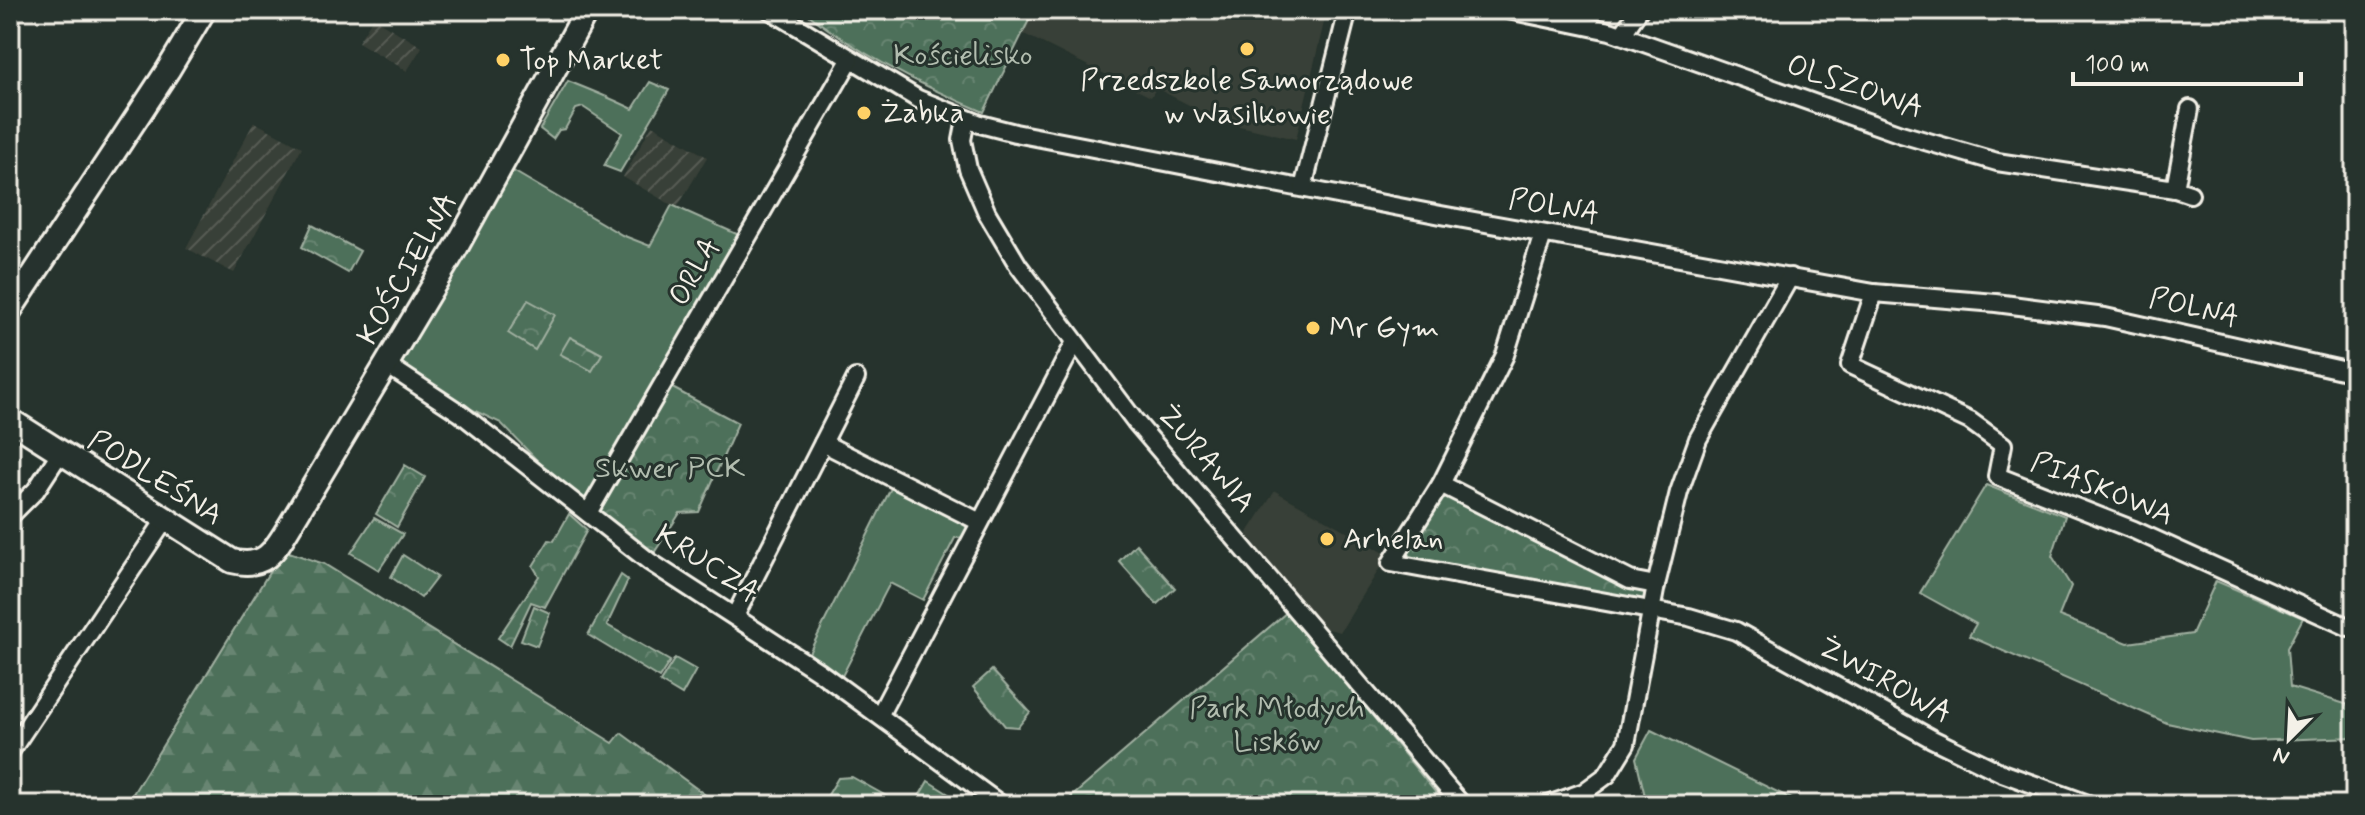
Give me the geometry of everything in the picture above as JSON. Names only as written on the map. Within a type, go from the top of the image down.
[{"type":"street","points":[[10,310],[152,95],[204,10]]},
{"type":"street","name":"KOŚCIELNA","points":[[273,553],[503,165],[587,10]]},
{"type":"street","name":"POLNA","points":[[770,10],[918,99],[966,119],[1044,139],[1874,293],[1996,303],[2105,317],[2355,373]]},
{"type":"street","points":[[1303,188],[1348,10]]},
{"type":"street","name":"OLSZOWA","points":[[1508,10],[1622,35],[1901,134],[1997,162],[2183,191],[2190,109]]},
{"type":"street","points":[[1622,35],[1639,10]]},
{"type":"street","name":"ORLA","points":[[588,513],[850,60]]},
{"type":"street","name":"ŻURAWIA","points":[[966,119],[963,154],[987,213],[1018,265],[1135,421],[1462,805]]},
{"type":"street","points":[[1543,234],[1505,355],[1441,484],[1630,580],[1656,585]]},
{"type":"street","points":[[1548,805],[1584,792],[1607,775],[1626,744],[1656,585],[1679,492],[1698,439],[1790,277]]},
{"type":"street","name":"PIASKOWA","points":[[1874,293],[1850,365],[1970,421],[2003,445],[1997,476],[2134,530],[2348,627],[2355,627]]},
{"type":"street","points":[[880,714],[1075,342]]},
{"type":"street","name":"KRUCZA","points":[[387,365],[460,413],[650,562],[880,714],[1001,805]]},
{"type":"street","points":[[735,616],[856,378]]},
{"type":"street","name":"PODLEŚNA","points":[[10,420],[232,561],[255,563],[273,553]]},
{"type":"street","points":[[823,443],[980,522]]},
{"type":"street","points":[[10,516],[36,490],[60,453]]},
{"type":"street","name":"ŻWIROWA","points":[[1441,484],[1391,563],[1689,617],[1736,631],[1932,739],[2002,773],[2091,805]]},
{"type":"street","points":[[10,752],[165,520]]},
{"type":"shaded area","name":"Przedszkole Samorządowe w Wasilkowie","points":[[1034,10],[1327,10],[1296,139],[1222,122],[1156,88],[1151,97],[1022,33]]},
{"type":"shaded area","points":[[373,18],[422,47],[407,71],[358,42]]},
{"type":"shaded area","points":[[254,122],[302,147],[234,273],[186,248]]},
{"type":"shaded area","points":[[652,125],[707,157],[677,208],[623,177]]},
{"type":"shaded area","points":[[1275,491],[1388,555],[1340,632],[1321,627],[1247,534]]},
{"type":"green space","name":"Kościelisko","points":[[812,10],[1034,10],[984,112],[871,57],[809,15]]},
{"type":"green space","points":[[568,81],[633,109],[650,82],[669,90],[620,172],[604,166],[622,133],[583,107],[576,109],[565,129],[559,130],[553,139],[540,129]]},
{"type":"green space","points":[[503,165],[622,235],[650,246],[672,205],[739,235],[590,495],[588,513],[501,423],[407,379],[391,358]]},
{"type":"green space","points":[[312,225],[360,251],[348,273],[302,247]]},
{"type":"green space","points":[[528,300],[555,315],[535,350],[508,333]]},
{"type":"green space","points":[[570,337],[602,354],[592,371],[560,354]]},
{"type":"green space","name":"Skwer PCK","points":[[663,383],[738,423],[699,512],[680,513],[652,556],[598,511]]},
{"type":"green space","points":[[405,465],[425,477],[397,527],[376,514]]},
{"type":"green space","points":[[893,484],[961,520],[968,529],[966,537],[955,538],[923,600],[890,583],[841,678],[809,653]]},
{"type":"green space","points":[[1986,485],[2065,516],[2052,556],[2071,586],[2059,616],[2128,643],[2192,634],[2216,581],[2303,618],[2287,648],[2290,687],[2355,707],[2355,737],[2251,741],[2167,723],[1969,636],[1976,624],[1920,593]]},
{"type":"green space","points":[[1442,488],[1647,594],[1642,601],[1398,561]]},
{"type":"green space","points":[[569,514],[587,530],[545,607],[531,602],[510,646],[498,638],[539,576],[533,566],[549,540],[554,541]]},
{"type":"green space","points":[[374,518],[403,534],[379,570],[351,553]]},
{"type":"green space","points":[[1136,544],[1175,588],[1157,604],[1119,561]]},
{"type":"green space","points":[[283,550],[324,564],[613,743],[621,733],[719,805],[126,805]]},
{"type":"green space","points":[[403,555],[437,577],[421,598],[391,577]]},
{"type":"green space","points":[[621,575],[628,580],[607,625],[670,661],[659,678],[588,635]]},
{"type":"green space","points":[[534,606],[550,613],[537,646],[521,640]]},
{"type":"green space","name":"Park Młodych Lisków","points":[[1287,612],[1446,805],[1062,805]]},
{"type":"green space","points":[[675,658],[696,670],[682,695],[660,682]]},
{"type":"green space","points":[[992,670],[1030,712],[1018,727],[1005,726],[973,687]]},
{"type":"green space","points":[[1651,730],[1804,805],[1647,805],[1636,758]]},
{"type":"green space","points":[[852,777],[897,802],[895,805],[822,805],[838,778]]},
{"type":"green space","points":[[928,781],[955,798],[951,805],[914,805]]},
{"type":"place","name":"Przedszkole Samorządowe w Wasilkowie","points":[[1247,49]]},
{"type":"place","name":"Top Market","points":[[503,60]]},
{"type":"place","name":"Żabka","points":[[864,113]]},
{"type":"place","name":"Mr Gym","points":[[1313,328]]},
{"type":"place","name":"Arhelan","points":[[1327,539]]}]
